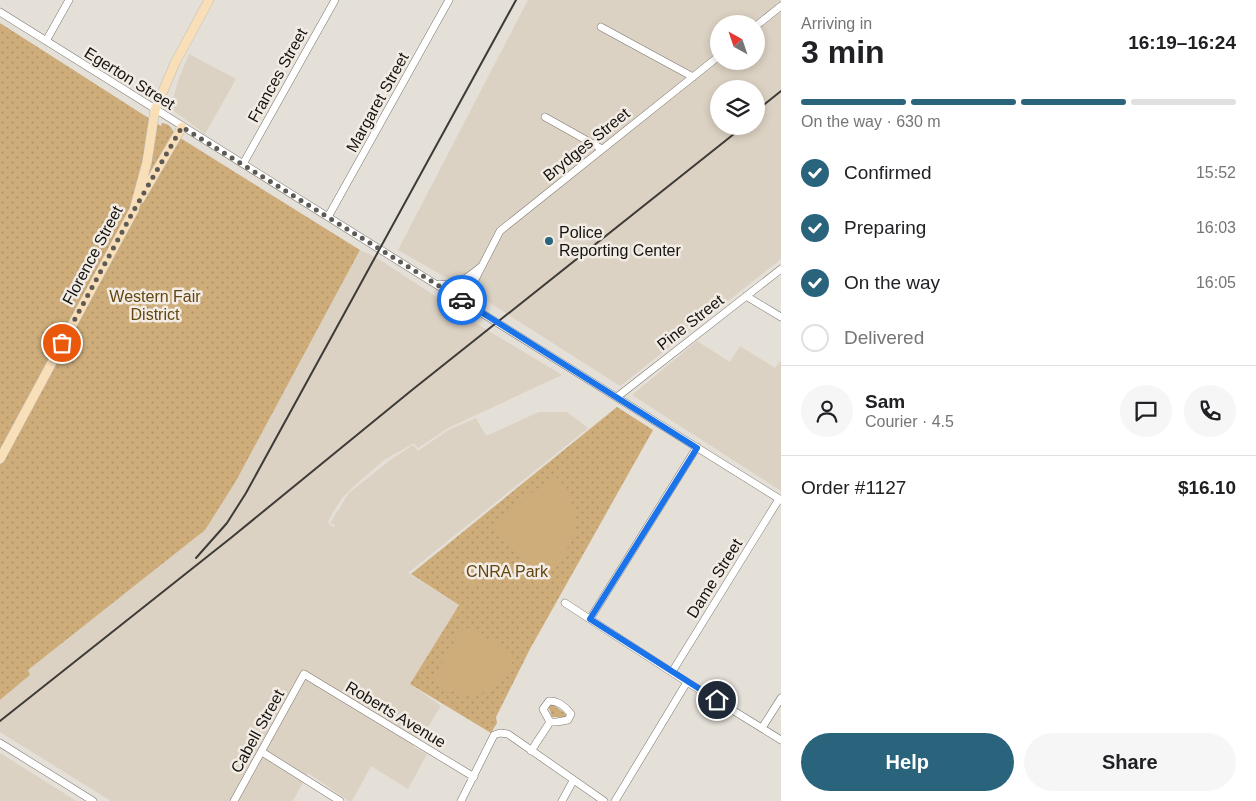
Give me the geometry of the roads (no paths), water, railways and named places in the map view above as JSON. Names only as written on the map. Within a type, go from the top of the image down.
[{"type":"main road","name":"Florence Street","points":[[0,459],[134,210],[147,162],[155,110],[175,62],[209,0]]},
{"type":"main road","points":[[134,210],[182,127]]},
{"type":"street","points":[[46,41],[69,0]]},
{"type":"street","name":"Frances Street","points":[[243,164],[335,0]]},
{"type":"street","name":"Margaret Street","points":[[328,217],[449,0]]},
{"type":"street","points":[[765,18],[781,5],[774,0]]},
{"type":"street","name":"Egerton Street","points":[[0,12],[780,499]]},
{"type":"street","points":[[601,26],[692,77]]},
{"type":"street","name":"Brydges Street","points":[[464,301],[500,231],[710,63]]},
{"type":"street","points":[[545,117],[602,149]]},
{"type":"street","points":[[436,284],[452,285],[461,282],[484,264]]},
{"type":"street","name":"Pine Street","points":[[617,397],[781,269]]},
{"type":"street","points":[[746,296],[781,317]]},
{"type":"street","points":[[590,619],[697,448]]},
{"type":"street","name":"Dame Street","points":[[672,672],[780,499]]},
{"type":"street","points":[[565,603],[781,740]]},
{"type":"street","name":"Cabell Street","points":[[234,801],[304,674]]},
{"type":"street","name":"Roberts Avenue","points":[[304,674],[474,777]]},
{"type":"street","points":[[615,801],[687,682]]},
{"type":"street","points":[[762,728],[781,698]]},
{"type":"street","points":[[531,751],[550,722]]},
{"type":"street","points":[[461,801],[494,735],[500,733],[508,734],[604,801]]},
{"type":"street","points":[[0,742],[93,801]]},
{"type":"street","points":[[262,752],[340,801]]},
{"type":"street","points":[[562,801],[573,781]]},
{"type":"railway","points":[[196,558],[227,523],[246,493],[516,0]]},
{"type":"railway","points":[[765,104],[781,91]]},
{"type":"railway","points":[[0,721],[733,135]]},
{"type":"place","name":"Police Reporting Center","points":[[549,241]]},
{"type":"park label","name":"Western Fair District","points":[[155,305]]},
{"type":"park label","name":"CNRA Park","points":[[507,571]]}]
